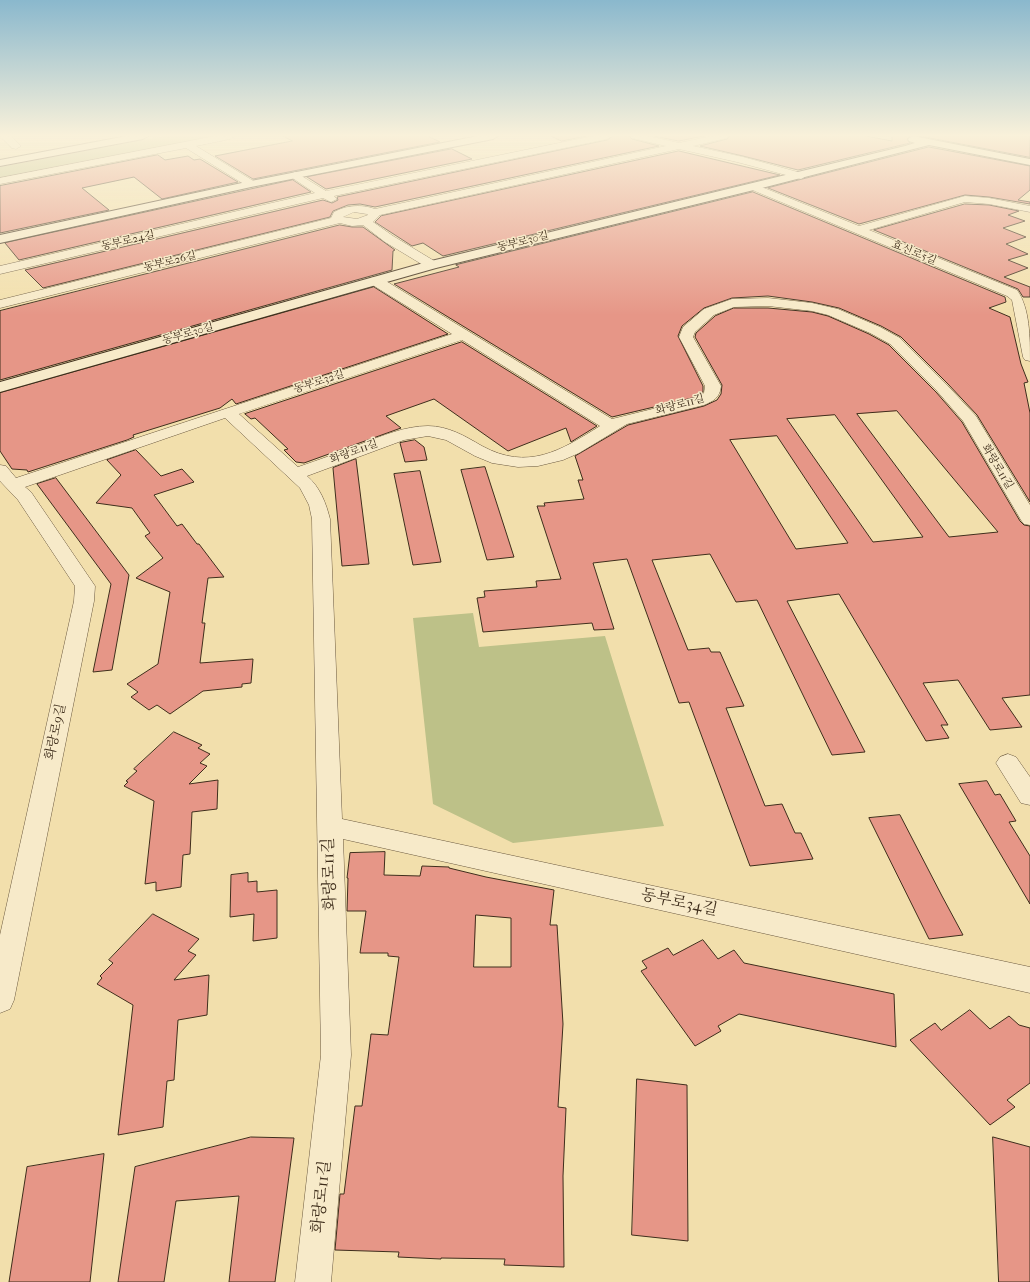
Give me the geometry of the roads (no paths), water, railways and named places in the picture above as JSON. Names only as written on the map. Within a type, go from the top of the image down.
[{"type":"main road","points":[[0,239],[197,196]]},
{"type":"main road","name":"동부로30길","points":[[0,387],[432,265],[718,196]]},
{"type":"street","name":"동부로24길","points":[[0,270],[315,196]]},
{"type":"street","points":[[326,196],[349,210]]},
{"type":"street","points":[[432,265],[390,239],[369,217],[365,210],[349,210],[338,214],[337,216],[339,220],[349,222],[369,217],[462,196]]},
{"type":"street","name":"효신로5길","points":[[775,196],[1012,294],[1018,299],[1030,357]]},
{"type":"street","points":[[857,230],[966,200],[989,201],[1030,209]]},
{"type":"street","name":"동부로26길","points":[[0,304],[339,220]]},
{"type":"street","points":[[376,281],[610,425]]},
{"type":"street","name":"화랑로11길","points":[[295,474],[390,440],[409,434],[428,431],[450,435],[487,456],[499,460],[515,462],[538,460],[567,453],[610,425],[636,416],[698,402],[710,397],[713,393],[713,386],[686,337],[688,330],[709,312],[732,303],[768,302],[820,308],[856,321],[895,342],[942,388],[970,420],[1030,520]]},
{"type":"street","name":"동부로32길","points":[[6,477],[228,412],[462,335]]},
{"type":"street","name":"화랑로11길","points":[[228,412],[307,485],[318,505],[321,519],[336,1056],[314,1282]]},
{"type":"street","name":"화랑로9길","points":[[0,1000],[86,586],[25,496],[6,477]]},
{"type":"street","points":[[1008,763],[1030,796]]},
{"type":"street","name":"동부로34길","points":[[329,826],[1030,980]]}]
